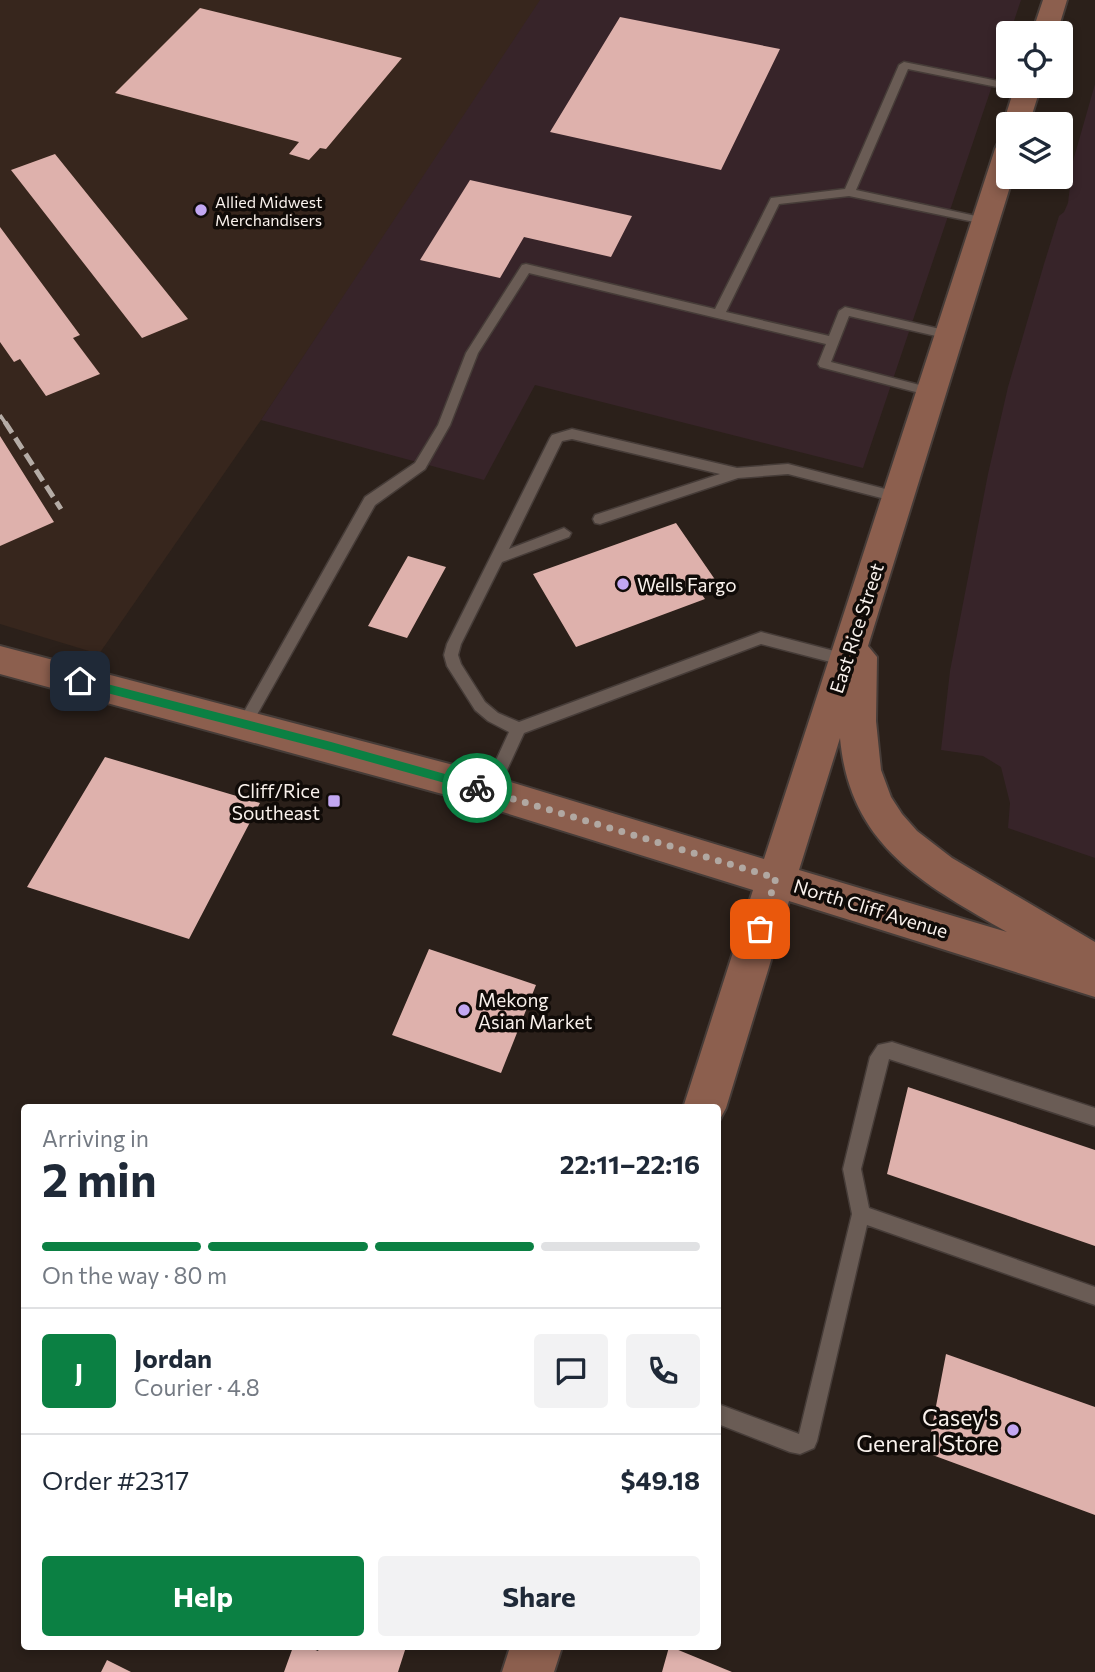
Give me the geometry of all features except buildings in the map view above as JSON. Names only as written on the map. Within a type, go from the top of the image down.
[{"type":"main road","points":[[1049,21],[1055,0]]},
{"type":"main road","name":"East Rice Street","points":[[705,1104],[996,187]]},
{"type":"main road","points":[[859,616],[858,714],[861,758],[866,783],[877,809],[900,840],[931,868],[1095,963]]},
{"type":"main road","name":"North Cliff Avenue","points":[[0,660],[245,723],[489,791],[1095,978]]},
{"type":"main road","points":[[528,1672],[535,1650]]},
{"type":"lane","points":[[849,192],[904,65],[996,82]]},
{"type":"lane","points":[[719,314],[775,201],[849,192],[985,222]]},
{"type":"lane","points":[[245,723],[370,501],[420,466],[444,425],[472,353],[526,268],[833,341]]},
{"type":"lane","points":[[931,392],[824,364],[845,311],[949,335]]},
{"type":"lane","points":[[518,729],[493,717],[480,706],[454,666],[451,655],[554,443],[564,434],[572,434],[737,472]]},
{"type":"lane","points":[[600,519],[737,472],[788,469],[897,497]]},
{"type":"lane","points":[[496,559],[564,533]]},
{"type":"lane","points":[[489,791],[518,729],[761,638],[846,660]]},
{"type":"lane","points":[[721,1415],[790,1442],[800,1444],[807,1441],[861,1214],[852,1169],[879,1057],[884,1051],[892,1050],[1095,1117]]},
{"type":"lane","points":[[861,1214],[1095,1296]]},
{"type":"shaded area","name":"Allied Midwest Merchandisers","points":[[0,0],[542,0],[261,420],[99,654],[0,624]]},
{"type":"shaded area","points":[[540,0],[1021,0],[1014,21],[996,21],[996,74],[863,468],[535,385],[484,480],[261,420]]},
{"type":"shaded area","points":[[1095,84],[1095,858],[1008,828],[1010,803],[1001,767],[983,756],[941,750],[950,671],[988,474],[1008,387],[1044,264],[1059,216],[1068,203],[1070,189],[1073,189],[1073,161]]},
{"type":"railway","points":[[0,415],[6,424]]},
{"type":"railway","points":[[5,422],[61,509]]},
{"type":"way so far","points":[[477,788],[776,878],[760,929]]},
{"type":"place","name":"Allied Midwest Merchandisers","points":[[201,210]]},
{"type":"place","name":"Wells Fargo","points":[[623,584]]},
{"type":"place","name":"Cliff/Rice Southeast","points":[[334,801]]},
{"type":"place","name":"Mekong Asian Market","points":[[464,1010]]},
{"type":"place","name":"Casey's General Store","points":[[1013,1430]]},
{"type":"route","points":[[80,681],[331,746],[477,788]]}]
